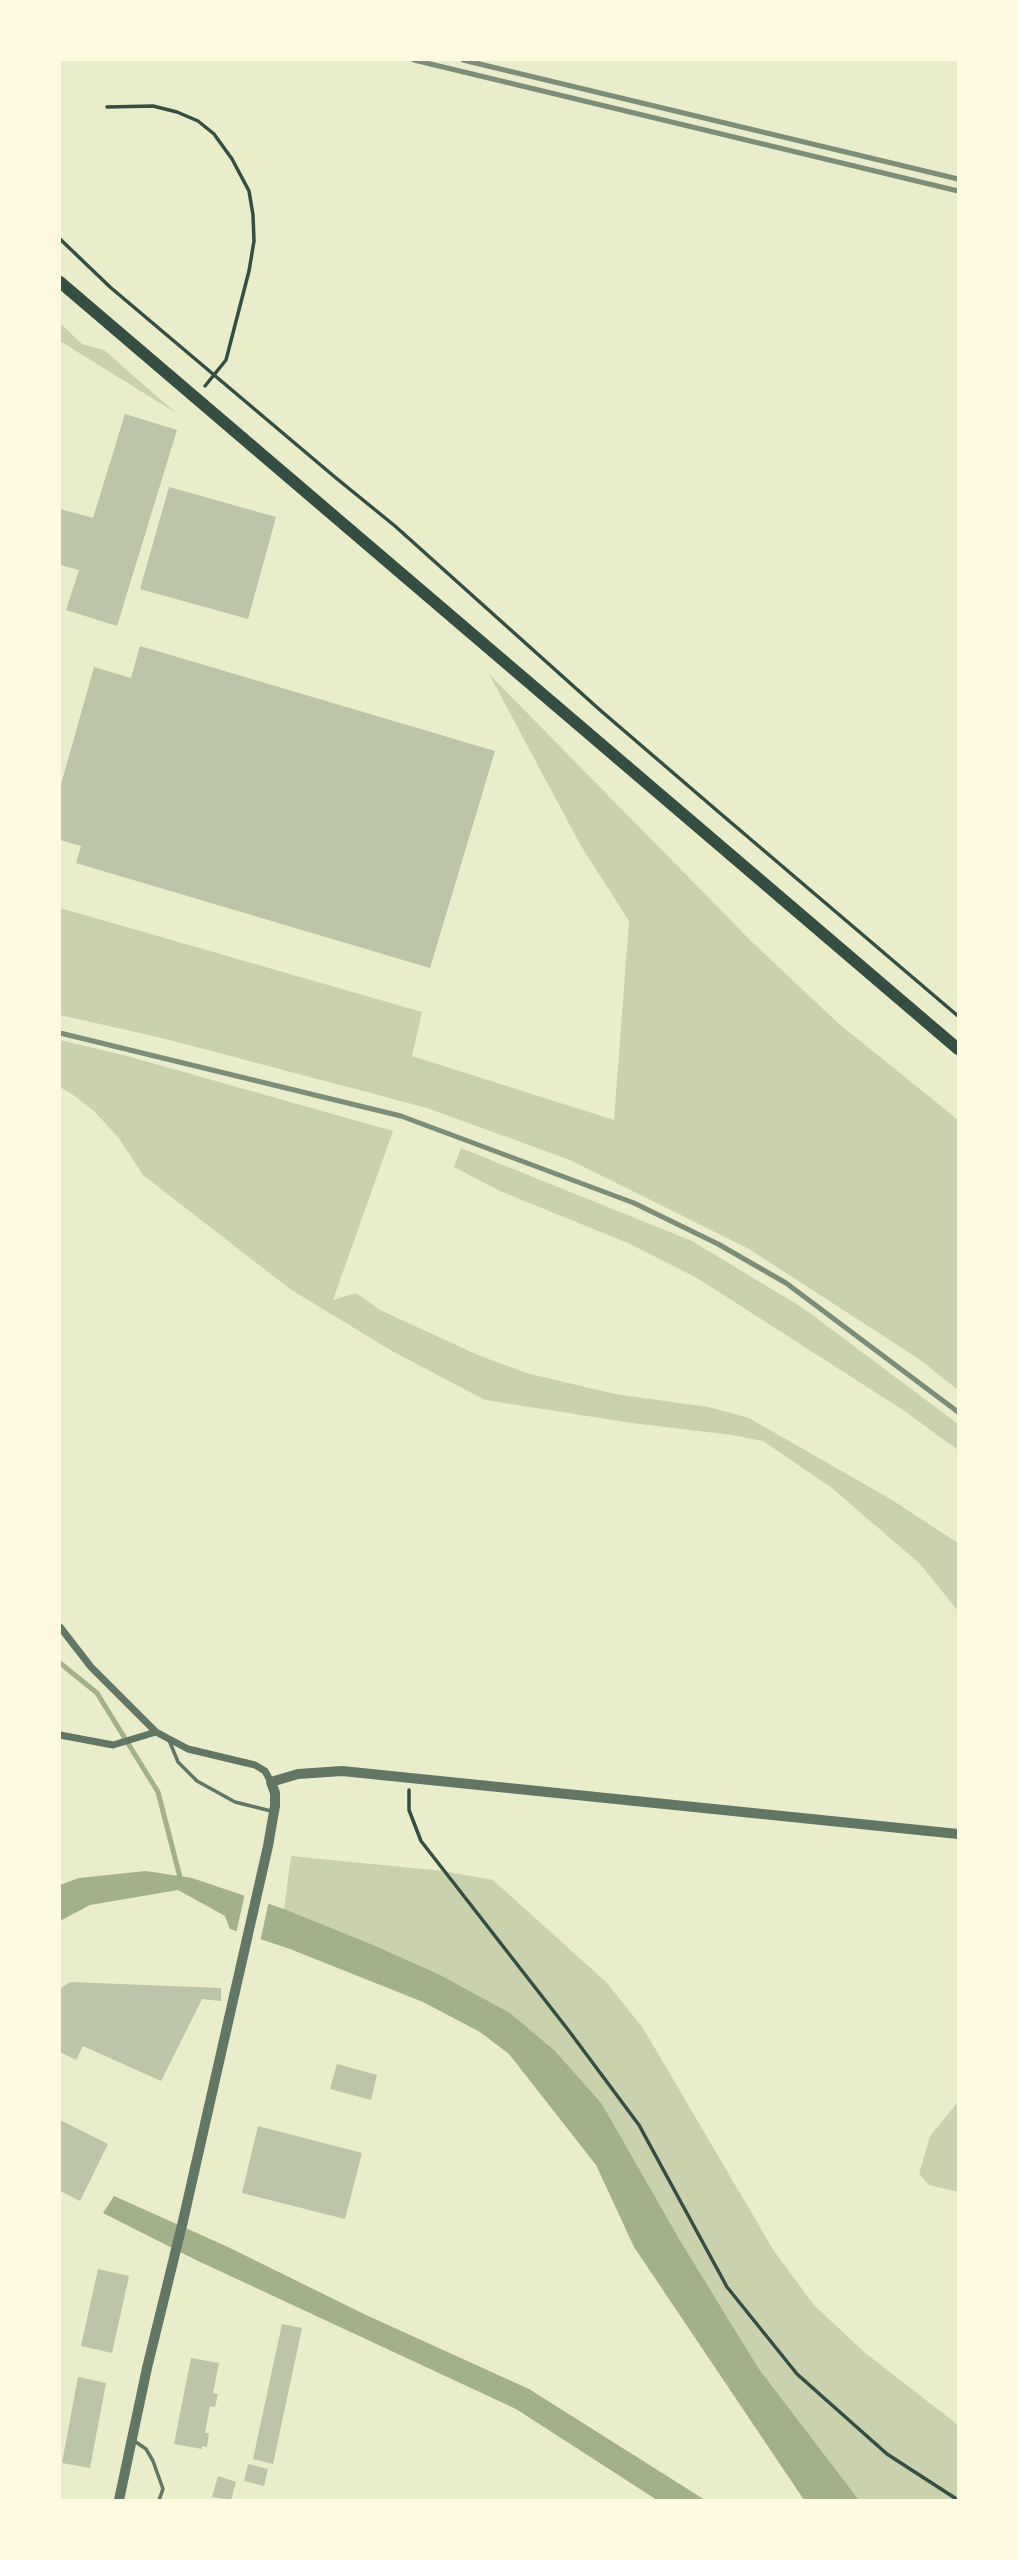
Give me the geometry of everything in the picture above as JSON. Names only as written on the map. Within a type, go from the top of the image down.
[{"type":"main road","points":[[60,282],[958,1049]]},
{"type":"street","points":[[60,1627],[91,1667],[156,1732],[188,1749],[255,1765],[265,1771],[275,1793],[268,1844],[234,2001],[147,2368],[119,2501]]},
{"type":"street","points":[[60,1735],[113,1745],[156,1732]]},
{"type":"street","points":[[271,1782],[298,1774],[328,1771],[409,1777],[958,1834]]},
{"type":"lane","points":[[169,1741],[178,1762],[197,1781],[235,1802],[274,1812]]},
{"type":"lane","points":[[131,2440],[139,2442],[153,2461],[163,2488],[159,2501]]},
{"type":"path","points":[[107,107],[153,106],[198,121],[214,134],[232,159],[249,191],[254,241],[226,360],[215,375]]},
{"type":"path","points":[[60,239],[110,287],[395,526],[610,719],[958,1016]]},
{"type":"path","points":[[409,1777],[409,1810],[421,1842],[639,2125],[727,2287],[797,2374],[887,2454],[958,2500]]},
{"type":"shaded area","points":[[60,323],[82,344],[104,350],[176,413],[60,341]]},
{"type":"shaded area","points":[[489,674],[752,942],[838,1023],[958,1120],[958,1390],[919,1359],[749,1249],[570,1160],[427,1108],[166,1039],[60,1015],[60,908],[422,1012],[412,1056],[614,1120],[629,921],[581,846]]},
{"type":"shaded area","points":[[60,1040],[127,1056],[393,1131],[333,1300],[356,1293],[380,1310],[480,1356],[530,1374],[615,1394],[708,1407],[749,1418],[892,1500],[958,1543],[958,1611],[920,1564],[832,1488],[763,1441],[485,1400],[392,1351],[290,1289],[143,1175],[118,1137],[94,1111],[60,1087]]},
{"type":"shaded area","points":[[461,1148],[692,1241],[803,1308],[958,1424],[958,1450],[903,1410],[697,1278],[630,1244],[500,1191],[454,1167]]},
{"type":"shaded area","points":[[291,1856],[443,1871],[493,1880],[606,1982],[643,2028],[774,2251],[814,2305],[864,2352],[958,2425],[958,2500],[859,2500],[759,2369],[681,2242],[602,2104],[284,1909]]},
{"type":"shaded area","points":[[146,1871],[192,1878],[284,1909],[373,1945],[440,1975],[510,2013],[555,2051],[602,2104],[681,2242],[759,2369],[859,2500],[804,2500],[634,2247],[596,2165],[509,2054],[480,2032],[423,2002],[290,1949],[230,1929],[225,1916],[178,1890],[90,1905],[60,1921],[60,1885],[79,1878]]},
{"type":"shaded area","points":[[958,2102],[958,2192],[929,2185],[919,2174],[930,2136]]},
{"type":"shaded area","points":[[114,2196],[529,2389],[705,2500],[657,2500],[516,2409],[196,2260],[103,2213]]},
{"type":"pier","points":[[245,1893],[269,1901],[260,1942],[236,1934]]},
{"type":"building","points":[[125,414],[177,430],[117,626],[66,610],[79,570],[60,565],[60,509],[93,518]]},
{"type":"building","points":[[169,487],[276,517],[248,619],[140,589]]},
{"type":"building","points":[[140,646],[495,751],[430,968],[76,863],[81,846],[60,840],[60,788],[94,667],[131,678]]},
{"type":"building","points":[[70,1982],[221,1988],[221,2001],[202,1999],[161,2081],[83,2046],[76,2060],[60,2052],[60,1989]]},
{"type":"building","points":[[337,2064],[377,2075],[371,2100],[330,2089]]},
{"type":"building","points":[[60,2120],[108,2144],[80,2201],[60,2191]]},
{"type":"building","points":[[258,2126],[362,2153],[345,2219],[242,2193]]},
{"type":"building","points":[[98,2269],[129,2276],[112,2353],[81,2346]]},
{"type":"building","points":[[282,2324],[302,2328],[273,2464],[253,2459]]},
{"type":"building","points":[[191,2358],[219,2363],[213,2393],[218,2394],[215,2407],[210,2406],[205,2433],[209,2433],[207,2447],[202,2446],[202,2449],[174,2444]]},
{"type":"building","points":[[78,2377],[106,2383],[90,2468],[62,2463]]},
{"type":"building","points":[[248,2464],[268,2469],[264,2486],[244,2481]]},
{"type":"building","points":[[218,2476],[236,2482],[231,2500],[212,2497]]},
{"type":"waterway","points":[[60,1663],[97,1693],[158,1792],[181,1881]]},
{"type":"railway","points":[[414,60],[958,191]]},
{"type":"railway","points":[[463,60],[958,179]]},
{"type":"railway","points":[[60,1033],[401,1116],[634,1203],[718,1244],[786,1283],[958,1412]]}]
